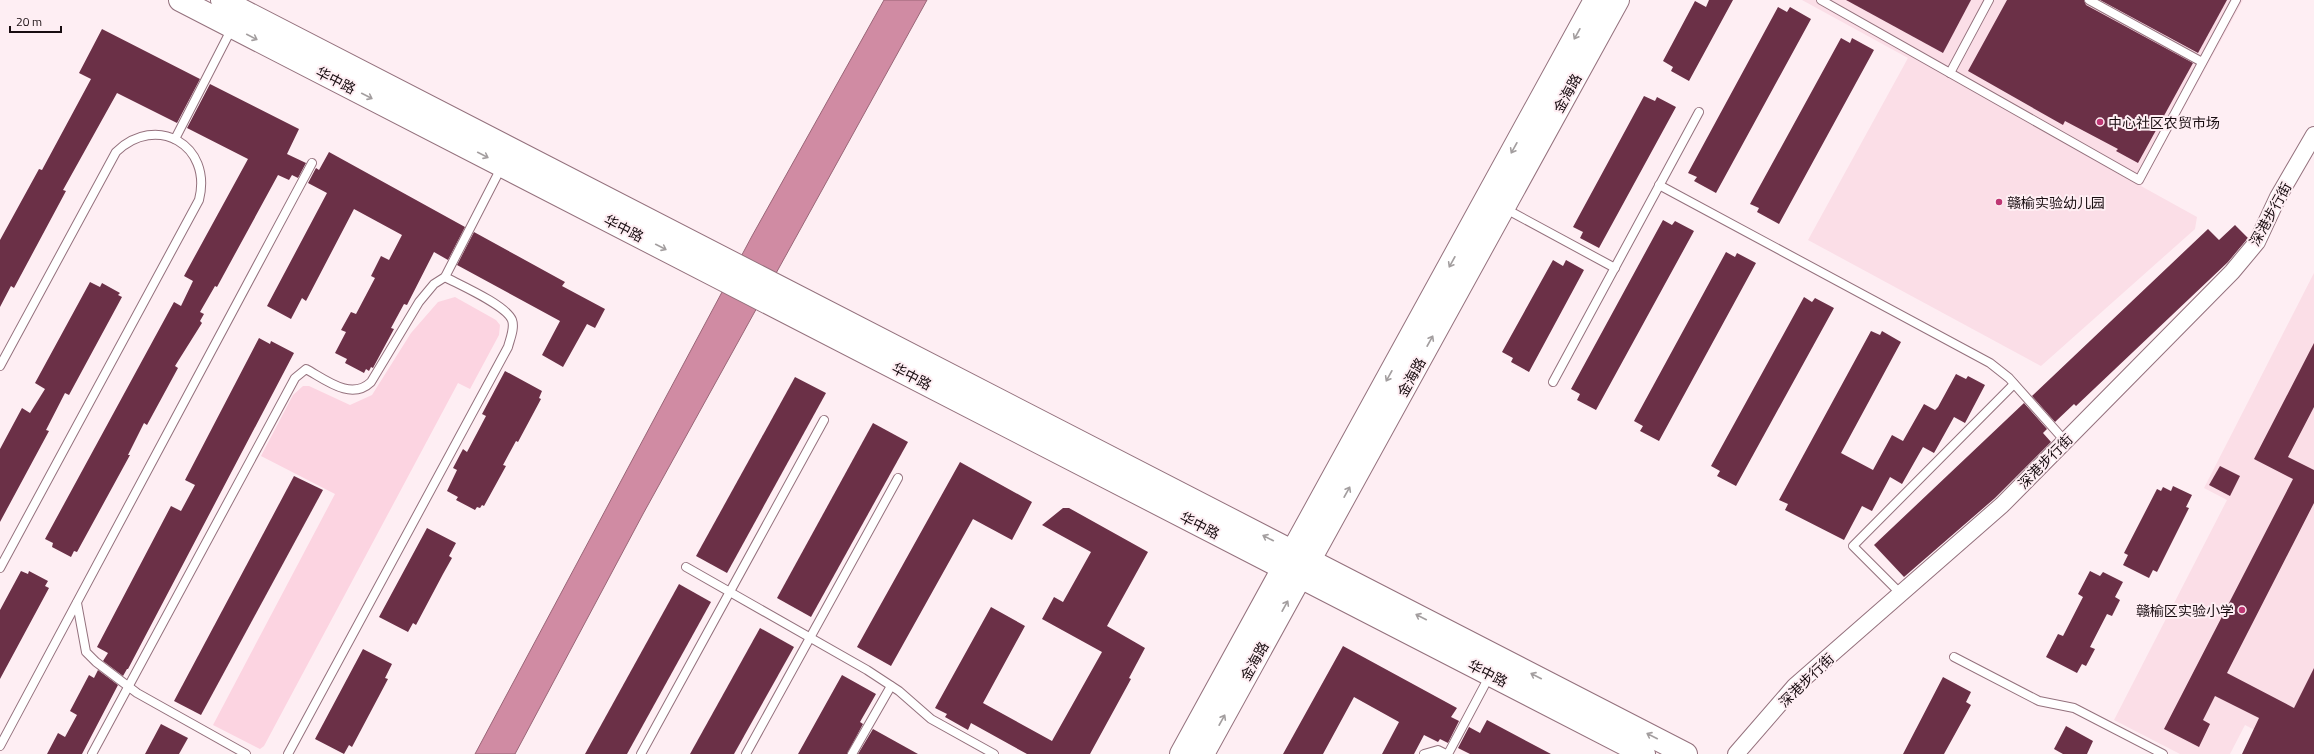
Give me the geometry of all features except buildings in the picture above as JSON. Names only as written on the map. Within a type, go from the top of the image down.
[{"type":"main road","name":"华中路","points":[[180,0],[502,165],[1297,564],[1686,754]]},
{"type":"main road","name":"华中路","points":[[222,0],[1297,564],[1490,674],[1644,754]]},
{"type":"main road","name":"金海路","points":[[1203,754],[1297,564],[1595,0]]},
{"type":"main road","name":"金海路","points":[[1181,754],[1297,564],[1504,208],[1618,0]]},
{"type":"street","name":"深港步行街","points":[[1736,754],[1795,686],[2002,505],[2232,272],[2256,242],[2278,197],[2314,135]]},
{"type":"lane","points":[[1821,0],[2139,180],[2236,0]]},
{"type":"lane","points":[[1950,73],[1989,0]]},
{"type":"lane","points":[[2089,0],[2202,62]]},
{"type":"lane","points":[[175,139],[233,27]]},
{"type":"lane","points":[[1553,382],[1699,112]]},
{"type":"lane","points":[[0,366],[116,152],[133,139],[143,135],[165,135],[175,139],[191,151],[200,169],[202,189],[199,200],[0,568]]},
{"type":"lane","points":[[0,746],[312,163]]},
{"type":"lane","points":[[92,754],[296,378],[306,369],[349,391],[365,388],[379,370],[419,302],[434,284],[445,277],[502,165]]},
{"type":"lane","points":[[1659,185],[1990,363],[2014,384],[2065,441]]},
{"type":"lane","points":[[1504,208],[1615,268]]},
{"type":"lane","points":[[288,754],[508,347],[514,327],[512,319],[503,309],[445,277]]},
{"type":"lane","points":[[1901,594],[1853,546],[2014,384]]},
{"type":"lane","points":[[641,754],[824,420]]},
{"type":"lane","points":[[746,754],[898,478]]},
{"type":"lane","points":[[686,567],[811,638],[891,686],[931,719],[994,754]]},
{"type":"lane","points":[[77,603],[86,652],[96,662],[128,686],[246,754]]},
{"type":"lane","points":[[1954,657],[2039,701],[2074,708],[2153,752],[2163,754]]},
{"type":"lane","points":[[1424,754],[1438,750],[1447,754],[1490,674]]},
{"type":"lane","points":[[852,754],[891,686]]},
{"type":"shaded area","points":[[884,0],[927,0],[643,514],[515,754],[475,754],[752,236]]},
{"type":"shaded area","name":"赣榆实验幼儿园","points":[[1802,0],[2243,0],[2141,186],[2197,217],[2195,229],[2041,366],[1808,240],[1908,58]]},
{"type":"shaded area","name":"赣榆区实验小学","points":[[2314,273],[2314,754],[2302,754],[2245,725],[2230,754],[2180,754],[2114,720],[2227,500],[2204,488]]},
{"type":"shaded area","points":[[455,297],[496,320],[500,325],[499,335],[470,389],[458,383],[264,746],[260,749],[213,725],[335,494],[261,456],[293,395],[303,386],[309,386],[350,405],[372,395],[411,333],[438,302]]},
{"type":"place","name":"中心社区农贸市场","points":[[2100,122]]},
{"type":"place","name":"赣榆实验幼儿园","points":[[1999,202]]},
{"type":"place","name":"赣榆区实验小学","points":[[2242,610]]}]
